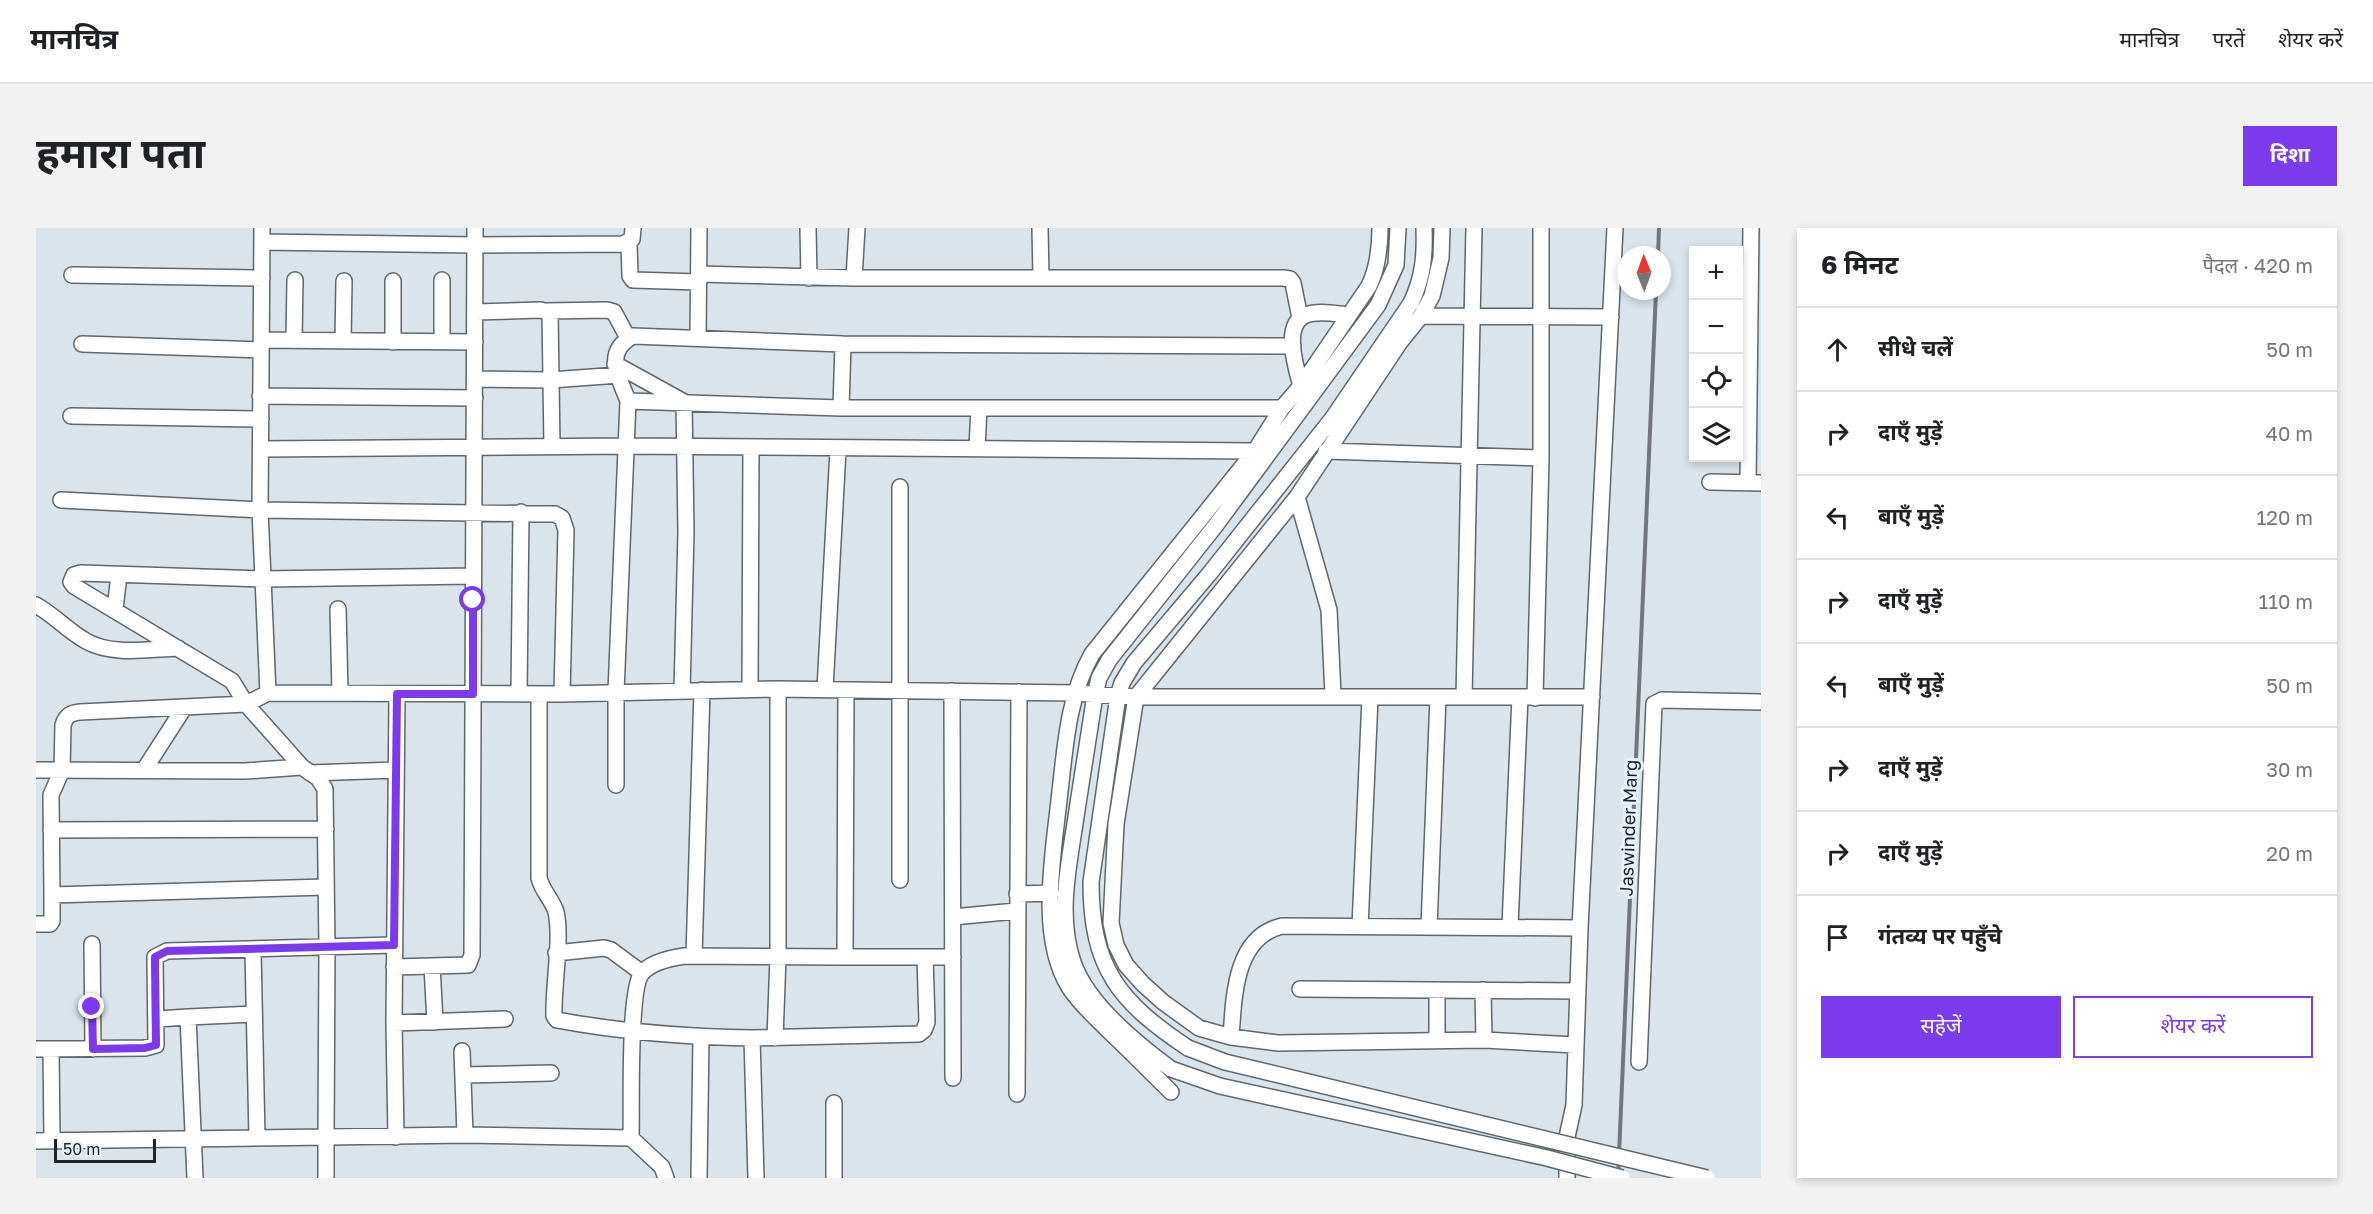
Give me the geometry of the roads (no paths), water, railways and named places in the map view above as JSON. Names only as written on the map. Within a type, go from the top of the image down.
[{"type":"street","points":[[394,967],[468,965],[472,956],[475,228]]},
{"type":"street","points":[[698,338],[699,228]]},
{"type":"street","points":[[808,228],[809,278]]},
{"type":"street","points":[[854,278],[857,228]]},
{"type":"street","points":[[1040,228],[1041,277]]},
{"type":"street","points":[[1171,1092],[1082,1004],[1069,987],[1060,968],[1055,949],[1051,893],[1065,747],[1075,693],[1082,671],[1092,654],[1255,451],[1282,408],[1301,386],[1370,286],[1376,273],[1380,228]]},
{"type":"street","points":[[1398,228],[1396,265],[1378,305],[1216,525],[1109,660],[1099,678],[1068,870],[1065,910],[1069,947],[1080,978],[1100,1006],[1136,1042],[1171,1069],[1220,1086],[1547,1158],[1622,1178]]},
{"type":"street","points":[[1424,228],[1424,268],[1411,303],[1332,419],[1210,573],[1134,663],[1122,683],[1118,696],[1092,873],[1091,908],[1095,937],[1104,963],[1118,989],[1156,1027],[1188,1048],[1225,1062],[1707,1178]]},
{"type":"street","points":[[1442,228],[1441,258],[1432,296],[1421,316],[1400,342],[1297,497],[1136,697],[1116,824],[1111,923],[1116,945],[1126,964],[1143,984],[1199,1028],[1231,1037],[1278,1043],[1484,1040],[1575,1045]]},
{"type":"street","points":[[1464,698],[1474,228]]},
{"type":"street","points":[[1510,926],[1527,697],[1541,458],[1539,317],[1541,228]]},
{"type":"street","points":[[1567,1178],[1567,1137],[1574,1106],[1580,928],[1615,228]]},
{"type":"street","points":[[1710,482],[1754,483],[1751,228]]},
{"type":"street","points":[[268,693],[260,510],[262,235],[475,245],[631,235],[630,276],[633,280],[1283,278],[1290,279],[1293,283],[1300,318]]},
{"type":"street","points":[[72,275],[262,278]]},
{"type":"street","points":[[294,340],[295,280]]},
{"type":"street","points":[[442,280],[442,342]]},
{"type":"street","points":[[344,281],[344,341]]},
{"type":"street","points":[[393,281],[393,342]]},
{"type":"street","points":[[475,312],[607,310],[615,312],[628,338]]},
{"type":"street","points":[[546,311],[550,313],[551,320],[552,447]]},
{"type":"street","points":[[1301,386],[1293,346],[1295,325],[1300,318],[1318,313],[1349,315]]},
{"type":"street","points":[[1421,316],[1611,317]]},
{"type":"street","points":[[616,785],[616,692],[628,401],[617,370],[618,348],[628,338],[633,336],[843,344],[1293,346]]},
{"type":"street","points":[[82,344],[261,345],[294,340],[475,342]]},
{"type":"street","points":[[841,408],[843,344]]},
{"type":"street","points":[[475,379],[551,380],[617,370],[684,402]]},
{"type":"street","points":[[260,396],[475,398]]},
{"type":"street","points":[[628,401],[841,408],[1282,408]]},
{"type":"street","points":[[682,691],[686,532],[684,402]]},
{"type":"street","points":[[977,448],[979,408]]},
{"type":"street","points":[[71,416],[261,419]]},
{"type":"street","points":[[261,449],[626,446],[838,450],[977,448],[1255,451]]},
{"type":"street","points":[[750,689],[751,448]]},
{"type":"street","points":[[825,689],[838,450]]},
{"type":"street","points":[[1326,451],[1541,458]]},
{"type":"street","points":[[900,487],[898,690],[900,880]]},
{"type":"street","points":[[1297,497],[1329,610],[1333,695]]},
{"type":"street","points":[[61,500],[260,510],[555,514],[561,518],[566,530],[562,694]]},
{"type":"street","points":[[519,694],[520,512]]},
{"type":"street","points":[[326,1178],[325,789],[318,778],[306,770],[246,704],[232,681],[74,586],[72,578],[81,573],[262,579],[473,576]]},
{"type":"street","points":[[115,609],[120,575]]},
{"type":"street","points":[[36,605],[85,640],[96,645],[128,650],[178,648]]},
{"type":"street","points":[[338,609],[340,693]]},
{"type":"street","points":[[774,1038],[778,957],[778,689]]},
{"type":"street","points":[[36,924],[50,924],[52,921],[51,795],[62,770],[63,725],[71,713],[246,704],[268,693],[562,694],[825,689],[1075,693],[1136,697],[1333,695],[1370,698],[1592,697]]},
{"type":"street","points":[[694,956],[702,690]]},
{"type":"street","points":[[845,957],[846,690]]},
{"type":"street","points":[[952,691],[953,1078]]},
{"type":"street","points":[[1017,1094],[1019,692]]},
{"type":"street","points":[[396,1137],[393,1023],[397,694]]},
{"type":"street","points":[[539,694],[539,878],[556,912],[554,1016],[556,1020],[633,1031],[701,1037],[774,1038],[919,1034],[927,1023],[925,957]]},
{"type":"street","points":[[1360,927],[1370,698]]},
{"type":"street","points":[[1429,927],[1438,698]]},
{"type":"street","name":"Jaswinder Marg","points":[[1639,1062],[1654,704],[1662,700],[1761,702]]},
{"type":"street","points":[[144,770],[184,708]]},
{"type":"street","points":[[36,770],[396,770]]},
{"type":"street","points":[[51,830],[326,829]]},
{"type":"street","points":[[52,894],[326,887]]},
{"type":"street","points":[[1017,894],[1051,893]]},
{"type":"street","points":[[953,917],[1017,911]]},
{"type":"street","points":[[1231,1037],[1239,972],[1255,940],[1265,932],[1282,926],[1580,928]]},
{"type":"street","points":[[92,944],[93,1049]]},
{"type":"street","points":[[52,1140],[43,1049],[151,1047],[156,1045],[155,957],[159,954],[167,951],[327,949],[394,945]]},
{"type":"street","points":[[556,953],[604,948],[611,950],[642,973]]},
{"type":"street","points":[[253,950],[257,1138]]},
{"type":"street","points":[[631,1138],[633,1031],[636,988],[642,973],[674,957],[953,957]]},
{"type":"street","points":[[432,966],[435,1022]]},
{"type":"street","points":[[1300,989],[1578,991]]},
{"type":"street","points":[[1437,990],[1437,1041]]},
{"type":"street","points":[[1483,990],[1484,1040]]},
{"type":"street","points":[[157,1019],[254,1014]]},
{"type":"street","points":[[188,1017],[195,1178]]},
{"type":"street","points":[[393,1023],[505,1019]]},
{"type":"street","points":[[699,1178],[701,1037]]},
{"type":"street","points":[[752,1038],[756,1178]]},
{"type":"street","points":[[462,1051],[465,1135]]},
{"type":"street","points":[[463,1076],[551,1073]]},
{"type":"street","points":[[834,1103],[834,1178]]},
{"type":"street","points":[[36,1141],[465,1135],[631,1138],[662,1167],[666,1178]]},
{"type":"railway","points":[[1658,246],[1659,228]]},
{"type":"railway","points":[[1618,1178],[1656,300]]}]
